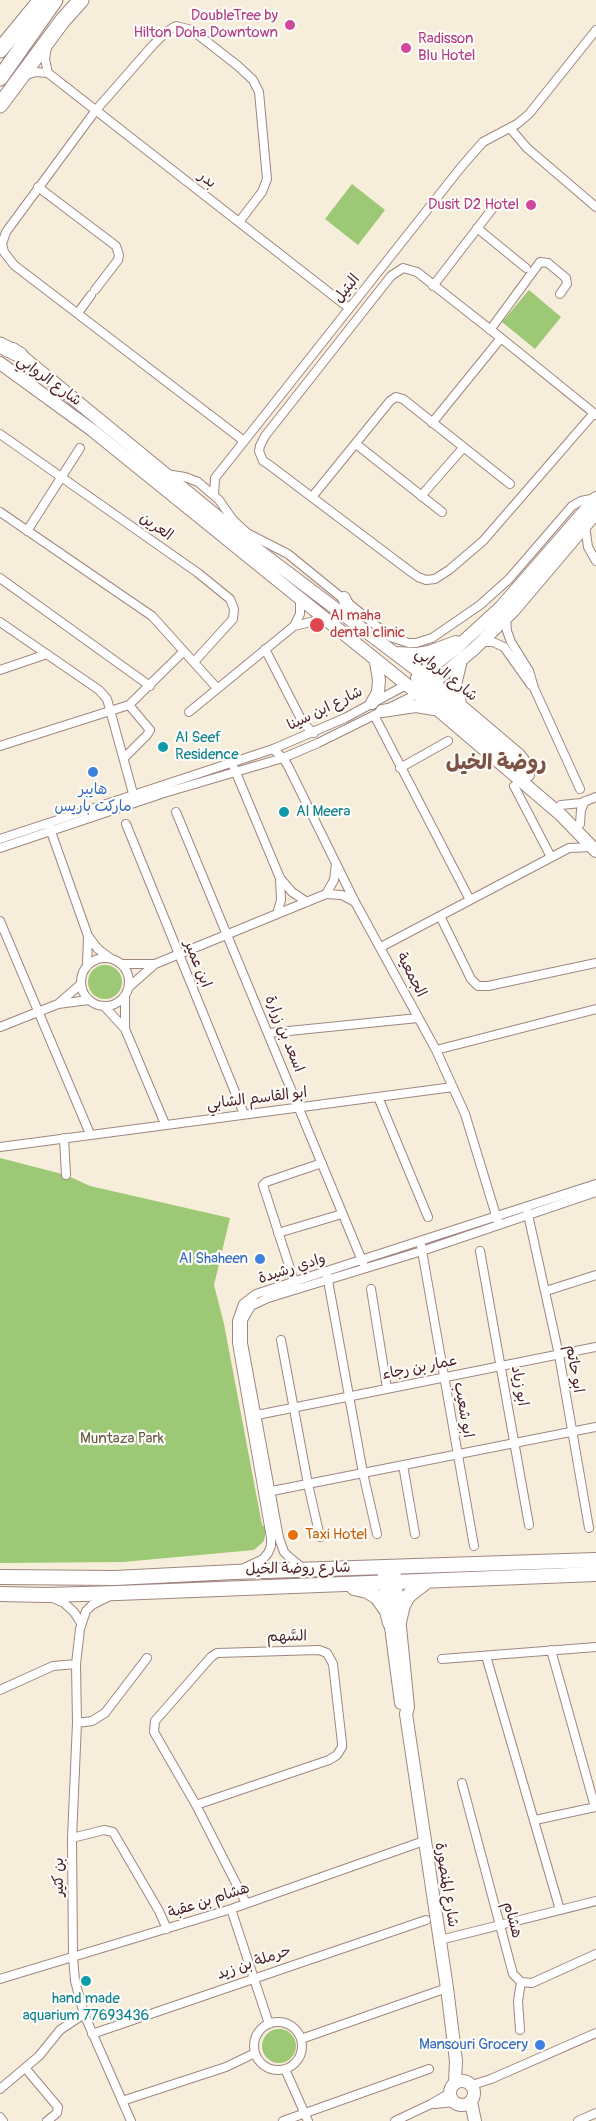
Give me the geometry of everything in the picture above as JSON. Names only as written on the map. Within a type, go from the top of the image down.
[{"type":"highway","points":[[0,50],[41,0]]},
{"type":"highway","points":[[0,78],[55,0]]},
{"type":"highway","points":[[63,20],[69,0]]},
{"type":"highway","points":[[0,105],[63,20],[81,0]]},
{"type":"highway","points":[[0,345],[20,355]]},
{"type":"main road","name":"شارع روضة الخيل","points":[[0,1577],[115,1578],[596,1560]]},
{"type":"main road","name":"شارع روضة الخيل","points":[[0,1594],[117,1593],[593,1576]]},
{"type":"main road","points":[[395,1623],[408,1596],[426,1582]]},
{"type":"main road","points":[[340,1585],[367,1591],[377,1597],[395,1623]]},
{"type":"street","points":[[21,22],[30,0]]},
{"type":"street","points":[[239,222],[262,192],[266,183],[259,92],[249,75],[229,59],[192,30],[176,26],[153,45],[96,110],[6,232],[2,244],[4,252],[14,265],[244,441]]},
{"type":"street","name":"البتيل","points":[[215,478],[478,148],[490,138],[524,119],[596,30]]},
{"type":"street","points":[[18,79],[35,72],[48,73],[46,52],[50,38]]},
{"type":"street","name":"بدر","points":[[48,73],[349,308]]},
{"type":"street","points":[[510,128],[527,148],[596,207]]},
{"type":"street","points":[[38,187],[116,246],[118,260],[78,313]]},
{"type":"street","points":[[433,286],[496,204]]},
{"type":"street","points":[[477,228],[526,268]]},
{"type":"street","points":[[490,330],[540,262],[548,263],[567,278],[567,284],[560,294]]},
{"type":"street","points":[[403,268],[417,272],[433,286],[595,414],[483,541],[459,563],[435,579],[426,580],[418,577],[264,461],[259,451],[262,441],[395,272],[403,268]]},
{"type":"street","points":[[432,423],[501,338]]},
{"type":"street","name":"شارع الروابي","points":[[0,339],[258,550],[393,652],[414,680],[425,688]]},
{"type":"street","name":"شارع الروابي","points":[[0,363],[92,430],[376,662],[414,680],[461,707],[519,755],[525,763],[528,775],[561,805],[578,826]]},
{"type":"street","points":[[312,497],[390,400],[396,398],[403,399],[510,484]]},
{"type":"street","name":"العرين","points":[[0,434],[198,573],[230,599],[234,609],[233,619],[194,662]]},
{"type":"street","points":[[356,444],[442,512]]},
{"type":"street","points":[[27,531],[80,448]]},
{"type":"street","points":[[421,496],[463,448]]},
{"type":"street","name":"شارع الروابي","points":[[165,474],[198,482],[214,495],[233,520],[247,533],[288,554],[390,637],[402,642],[416,643]]},
{"type":"street","points":[[198,482],[215,478],[214,495]]},
{"type":"street","name":"شارع ابن سينا","points":[[0,839],[136,804],[234,767],[425,688],[461,659],[596,498]]},
{"type":"street","name":"شارع ابن سينا","points":[[416,643],[439,634],[488,599],[509,579],[572,506],[581,501],[596,498]]},
{"type":"street","points":[[0,512],[152,616],[217,687]]},
{"type":"street","name":"شارع ابن سينا","points":[[0,848],[133,794],[234,767],[283,758],[318,743],[376,710],[414,680],[506,618],[596,513]]},
{"type":"street","points":[[585,526],[588,547],[596,561]]},
{"type":"street","points":[[569,546],[578,544],[588,547]]},
{"type":"street","points":[[0,578],[150,686]]},
{"type":"street","points":[[344,598],[358,627]]},
{"type":"street","points":[[189,712],[294,626],[300,614],[300,601]]},
{"type":"street","points":[[506,618],[508,637],[529,671],[534,688],[580,789]]},
{"type":"street","points":[[294,626],[323,619]]},
{"type":"street","points":[[0,622],[99,690],[107,699],[136,804]]},
{"type":"street","points":[[337,630],[363,644],[414,680]]},
{"type":"street","points":[[393,652],[417,654],[476,639],[493,642],[504,647],[534,688]]},
{"type":"street","points":[[265,650],[302,721],[314,733]]},
{"type":"street","points":[[0,746],[129,705],[183,652]]},
{"type":"street","points":[[2,667],[47,654]]},
{"type":"street","points":[[461,659],[455,685],[461,707]]},
{"type":"street","points":[[376,662],[379,680],[376,710],[400,768],[470,900]]},
{"type":"street","points":[[425,688],[438,710],[578,826],[595,846]]},
{"type":"street","points":[[425,688],[528,775]]},
{"type":"street","points":[[124,758],[150,730],[129,705]]},
{"type":"street","points":[[376,710],[416,706],[438,710]]},
{"type":"street","points":[[400,768],[448,741]]},
{"type":"street","name":"الجمعية","points":[[273,749],[283,758],[336,864],[436,1050],[465,1114],[497,1221]]},
{"type":"street","points":[[234,767],[280,878],[291,892],[307,902]]},
{"type":"street","points":[[514,786],[551,857]]},
{"type":"street","points":[[561,805],[575,804],[596,796]]},
{"type":"street","points":[[569,848],[585,801]]},
{"type":"street","name":"اسعد بن زرارة","points":[[176,812],[363,1264]]},
{"type":"street","name":"ابن عمير","points":[[126,824],[243,1114]]},
{"type":"street","points":[[49,827],[88,936],[98,949],[121,964],[128,973],[129,987]]},
{"type":"street","points":[[381,947],[569,848],[595,846]]},
{"type":"street","points":[[326,894],[334,880],[336,864]]},
{"type":"street","points":[[276,914],[281,900],[280,878]]},
{"type":"street","points":[[125,1029],[125,996],[129,987],[155,964],[326,894],[342,895],[356,902]]},
{"type":"street","points":[[440,916],[471,979],[478,986],[488,986],[596,963]]},
{"type":"street","points":[[0,921],[90,1134]]},
{"type":"street","points":[[88,936],[87,966],[81,984],[89,1000]]},
{"type":"street","points":[[87,966],[100,958],[111,958]]},
{"type":"street","points":[[121,964],[155,964]]},
{"type":"street","points":[[58,1004],[81,984]]},
{"type":"street","points":[[104,1006],[117,1003],[125,996]]},
{"type":"street","points":[[0,1027],[58,1004],[89,1000],[104,1006],[125,1029],[165,1124]]},
{"type":"street","points":[[436,1050],[596,1009]]},
{"type":"street","points":[[269,1033],[418,1018]]},
{"type":"street","name":"ابو القاسم الشابي","points":[[0,1147],[453,1087]]},
{"type":"street","points":[[378,1097],[428,1217]]},
{"type":"street","points":[[64,1138],[66,1175]]},
{"type":"street","points":[[295,1285],[264,1183],[322,1163]]},
{"type":"street","name":"وادي رشيدة","points":[[305,1570],[284,1552],[268,1492],[253,1416],[243,1342],[243,1320],[251,1306],[295,1285],[527,1211],[596,1184]]},
{"type":"street","name":"وادي رشيدة","points":[[527,1211],[596,1192]]},
{"type":"street","name":"ابو حاتم","points":[[527,1211],[559,1355],[589,1528]]},
{"type":"street","points":[[278,1233],[342,1214]]},
{"type":"street","name":"ابو شعيب","points":[[421,1246],[474,1546]]},
{"type":"street","name":"ابو زياد","points":[[480,1251],[529,1525]]},
{"type":"street","points":[[327,1275],[363,1473],[377,1534]]},
{"type":"street","points":[[546,1291],[596,1275]]},
{"type":"street","points":[[370,1288],[387,1388]]},
{"type":"street","points":[[281,1340],[320,1537]]},
{"type":"street","name":"عمار بن رجاء","points":[[253,1416],[596,1347]]},
{"type":"street","points":[[268,1492],[596,1428]]},
{"type":"street","points":[[403,1465],[416,1534]]},
{"type":"street","name":"وادي رشيدة","points":[[234,1572],[263,1559],[271,1546],[268,1492]]},
{"type":"street","name":"شارع المنصورة","points":[[388,1568],[408,1707],[406,1714],[456,2061],[462,2093],[474,2121]]},
{"type":"street","points":[[81,1623],[86,1611],[92,1605],[117,1593]]},
{"type":"street","points":[[46,1595],[64,1603],[81,1623]]},
{"type":"street","name":"بن كثير","points":[[81,1623],[76,1664],[77,1723],[72,1838],[75,1981],[84,2014],[131,2121]]},
{"type":"street","points":[[442,1659],[596,1647]]},
{"type":"street","name":"السَّهم","points":[[196,1805],[329,1760],[337,1755],[342,1748],[342,1743],[333,1664],[327,1653],[319,1650],[217,1653],[157,1716],[153,1726],[154,1732],[196,1805],[246,1903]]},
{"type":"street","points":[[535,1820],[596,1807],[550,1650]]},
{"type":"street","points":[[486,1656],[560,1910]]},
{"type":"street","points":[[77,1723],[92,1721],[105,1713],[147,1658]]},
{"type":"street","points":[[0,1690],[53,1666],[76,1664]]},
{"type":"street","name":"هشام","points":[[462,1783],[511,1969],[521,1982]]},
{"type":"street","points":[[72,1838],[104,1830],[113,1832],[167,1929]]},
{"type":"street","name":"هشام بن عقبة","points":[[0,1979],[231,1909],[424,1841]]},
{"type":"street","points":[[440,1940],[596,1901]]},
{"type":"street","points":[[231,1909],[269,2024]]},
{"type":"street","name":"حرملة بن زيد","points":[[92,2034],[426,1920]]},
{"type":"street","points":[[520,2030],[518,2001],[521,1982],[532,1983],[596,1954]]},
{"type":"street","points":[[301,2038],[447,1988]]},
{"type":"street","points":[[0,2089],[26,2069],[60,2030],[84,2014]]},
{"type":"street","points":[[284,2023],[297,2032],[301,2038],[301,2054],[292,2066],[285,2069],[277,2070],[264,2065],[255,2053],[255,2039],[269,2024],[284,2023]]},
{"type":"street","points":[[395,2121],[596,2033]]},
{"type":"street","points":[[122,2101],[226,2067],[255,2053]]},
{"type":"street","points":[[26,2069],[58,2107],[57,2113],[47,2121]]},
{"type":"street","points":[[285,2069],[306,2117]]},
{"type":"street","points":[[283,2121],[306,2117],[429,2069]]},
{"type":"street","points":[[578,2121],[596,2113]]},
{"type":"street","points":[[0,2117],[3,2121]]},
{"type":"green space","points":[[352,184],[385,210],[358,245],[325,219]]},
{"type":"green space","points":[[529,290],[561,317],[535,349],[502,322]]},
{"type":"green space","points":[[105,965],[117,970],[122,982],[117,994],[105,999],[93,994],[88,982],[93,970]]},
{"type":"green space","name":"Muntaza Park","points":[[0,1158],[66,1175],[90,1186],[230,1218],[214,1285],[224,1324],[262,1525],[266,1528],[264,1541],[254,1550],[123,1562],[0,1563]]},
{"type":"green space","points":[[279,2029],[291,2034],[296,2046],[291,2058],[279,2063],[267,2058],[262,2046],[267,2034]]},
{"type":"place","name":"DoubleTree by Hilton Doha Downtown","points":[[290,25]]},
{"type":"place","name":"Radisson Blu Hotel","points":[[406,48]]},
{"type":"place","name":"Dusit D2 Hotel","points":[[531,205]]},
{"type":"place","name":"Al maha dental clinic","points":[[317,625]]},
{"type":"place","name":"Al Seef Residence","points":[[163,747]]},
{"type":"place","name":"هايبر ماركت باريس","points":[[93,772]]},
{"type":"place","name":"Al Meera","points":[[284,812]]},
{"type":"place","name":"Al Shaheen","points":[[260,1259]]},
{"type":"place","name":"Taxi Hotel","points":[[293,1535]]},
{"type":"place","name":"hand made aquarium 77693436","points":[[86,1981]]},
{"type":"place","name":"Mansouri Grocery","points":[[540,2045]]},
{"type":"district","name":"روضة الخيل","points":[[496,764]]}]
